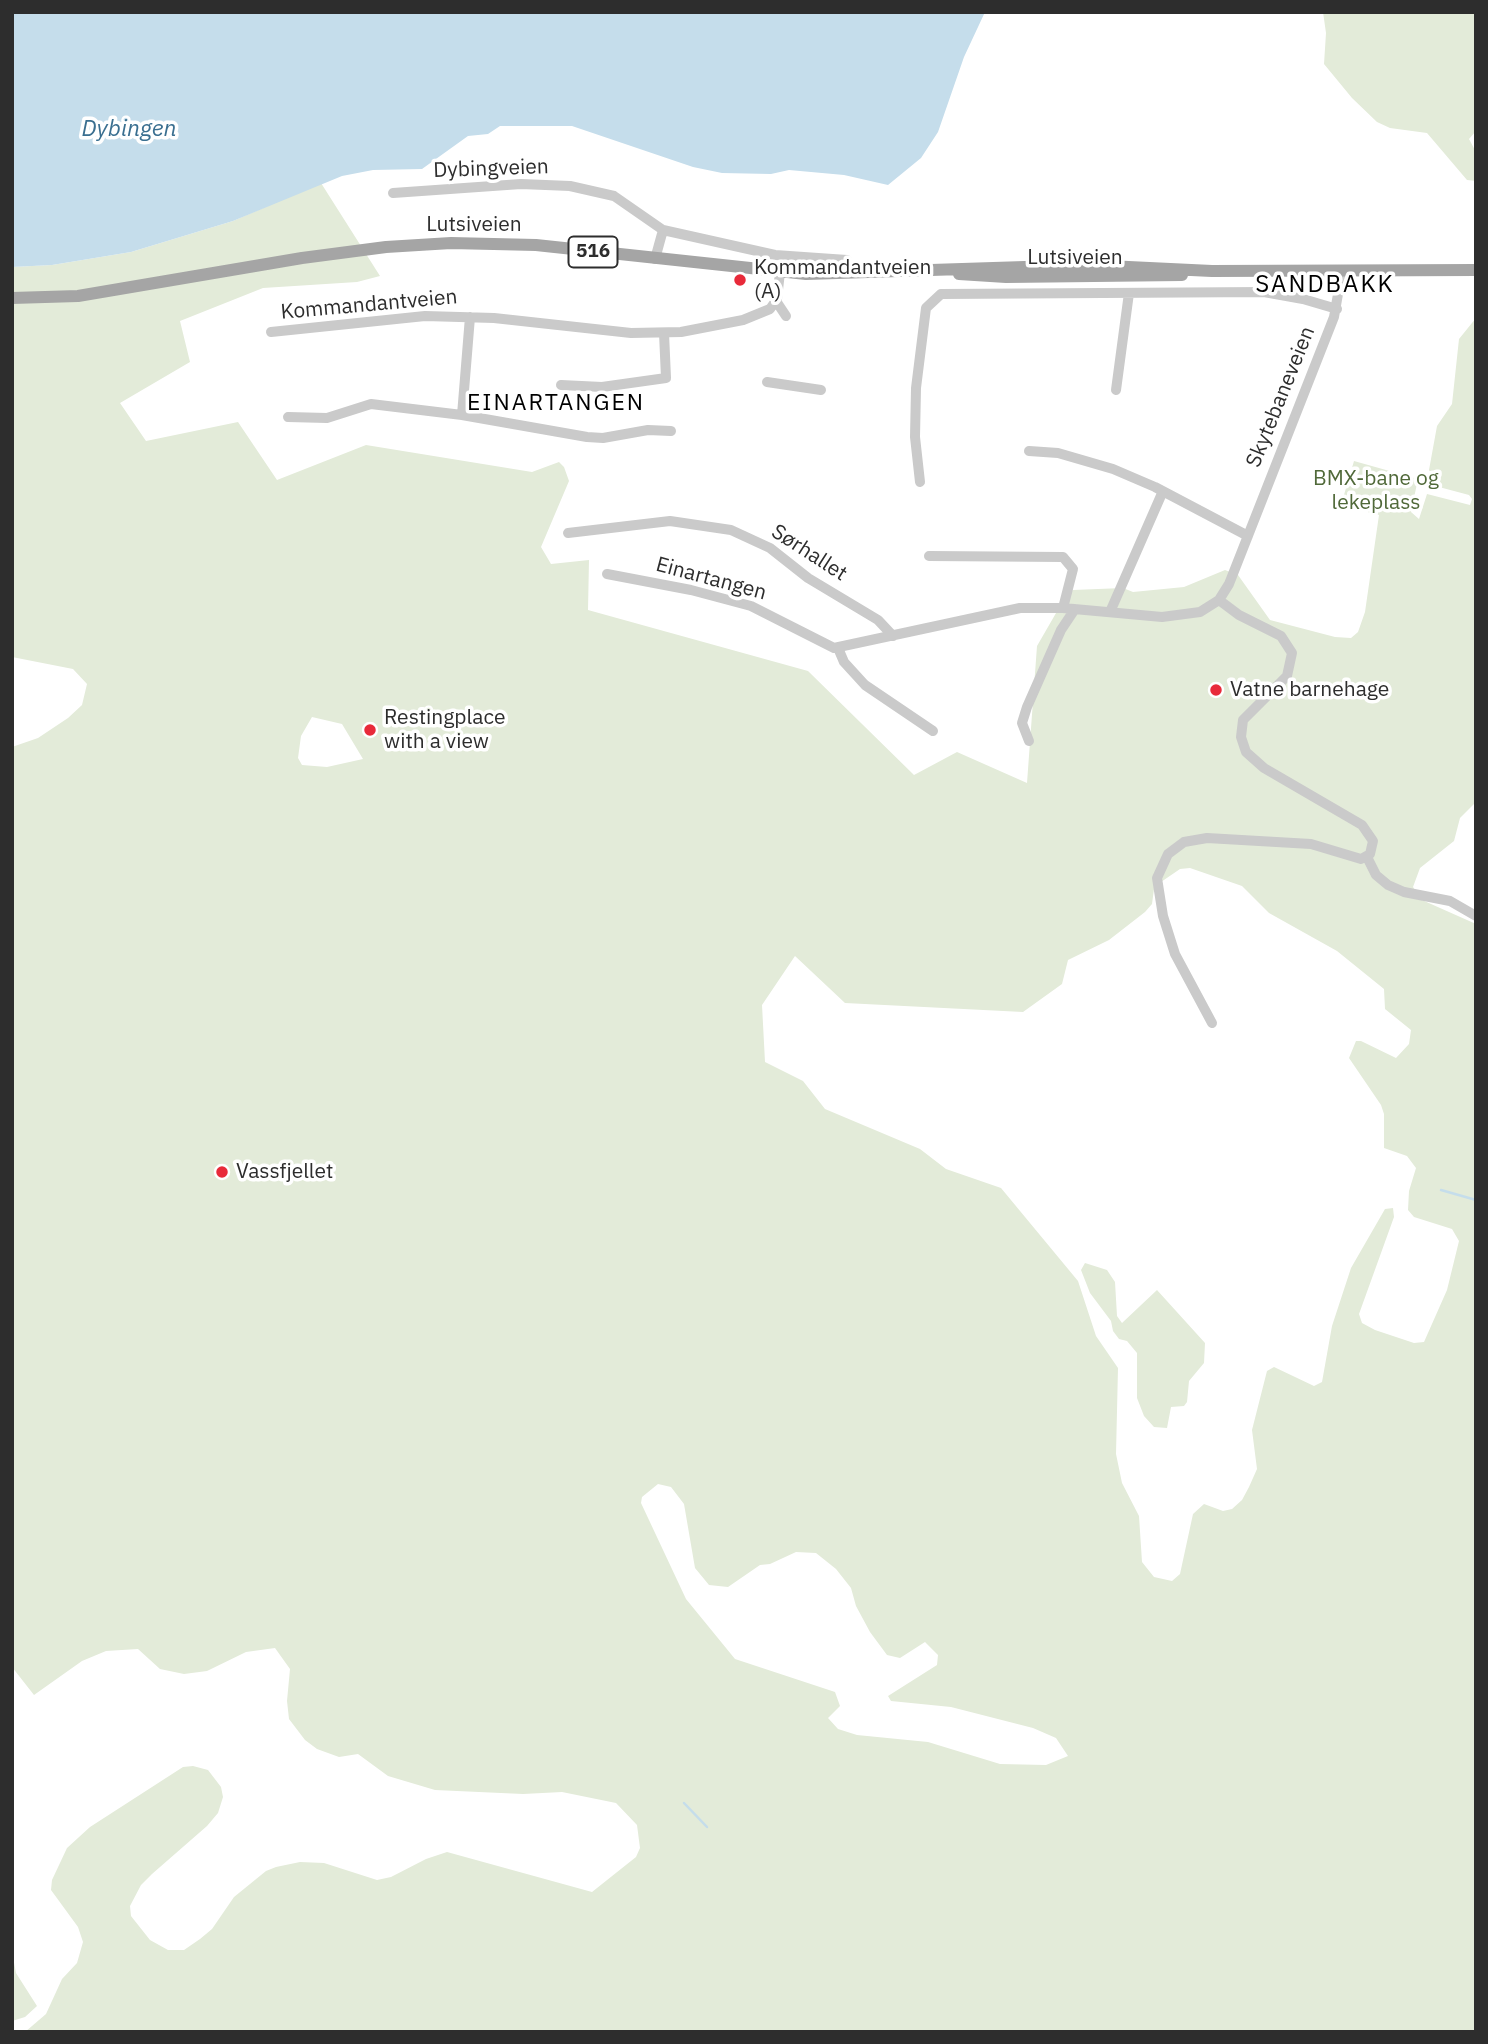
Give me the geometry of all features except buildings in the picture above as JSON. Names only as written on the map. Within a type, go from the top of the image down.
[{"type":"main road","name":"Lutsiveien","points":[[12,299],[78,296],[302,258],[420,244],[536,245],[780,272],[938,272],[1006,277],[1119,278],[1192,275],[1212,271],[1476,270]]},
{"type":"street","name":"Dybingveien","points":[[393,193],[521,184],[570,186],[614,196],[663,230],[775,255],[847,260]]},
{"type":"street","points":[[654,259],[663,230]]},
{"type":"street","name":"Skytebaneveien","points":[[1219,600],[1248,536],[1337,309],[1342,271]]},
{"type":"street","points":[[780,272],[776,301],[786,316]]},
{"type":"street","points":[[920,482],[915,437],[916,388],[923,321],[932,300],[948,293],[1264,292],[1337,309]]},
{"type":"street","points":[[1116,390],[1129,293]]},
{"type":"street","name":"Kommandantveien","points":[[271,332],[425,316],[470,317],[631,333],[664,333],[743,320],[770,309],[776,301]]},
{"type":"street","name":"Kommandantveien","points":[[462,415],[470,317]]},
{"type":"street","points":[[561,385],[602,387],[666,378],[664,333]]},
{"type":"street","points":[[767,382],[821,390]]},
{"type":"street","points":[[288,417],[327,418],[371,404],[462,415],[598,438],[648,430],[671,432]]},
{"type":"street","points":[[1029,451],[1058,453],[1097,463],[1163,491],[1248,536]]},
{"type":"street","points":[[1110,612],[1163,491]]},
{"type":"street","name":"Sørhallet","points":[[568,533],[670,521],[731,530],[771,548],[808,578],[878,620],[893,636]]},
{"type":"street","points":[[929,556],[1063,557],[1073,569],[1063,608]]},
{"type":"street","name":"Einartangen","points":[[607,574],[691,590],[751,606],[825,646],[838,648]]},
{"type":"street","points":[[933,731],[865,685],[844,662],[838,648],[1020,608],[1063,608],[1178,617],[1200,612],[1219,600],[1240,615],[1281,636],[1292,653],[1287,676],[1242,720],[1241,737],[1247,752],[1264,768],[1366,828],[1373,841],[1373,850],[1367,857],[1352,858],[1311,844],[1207,838],[1184,842],[1168,854],[1157,878],[1163,916],[1175,954],[1213,1023]]},
{"type":"street","points":[[1029,741],[1022,723],[1027,707],[1061,630],[1075,609]]},
{"type":"street","points":[[1367,857],[1376,876],[1388,886],[1450,901],[1476,916]]},
{"type":"green space","points":[[1323,12],[1476,12],[1476,131],[1469,139],[1476,152],[1476,181],[1467,180],[1427,133],[1390,128],[1377,122],[1352,98],[1324,64],[1326,33]]},
{"type":"green space","name":"BMX-bane og lekeplass","points":[[321,183],[380,276],[357,282],[263,288],[180,321],[190,362],[120,403],[146,441],[238,422],[277,480],[366,445],[532,472],[559,462],[569,481],[541,547],[551,564],[589,560],[588,610],[808,671],[914,775],[957,752],[1027,783],[1037,646],[1067,594],[1073,590],[1123,588],[1133,592],[1184,587],[1225,570],[1238,575],[1270,620],[1335,637],[1351,638],[1358,632],[1365,612],[1379,515],[1341,505],[1354,461],[1418,479],[1411,512],[1419,519],[1427,494],[1470,505],[1472,499],[1469,495],[1439,487],[1429,470],[1437,426],[1452,404],[1459,339],[1476,318],[1476,802],[1460,818],[1454,841],[1420,868],[1413,887],[1422,900],[1476,924],[1476,2032],[25,2032],[46,2014],[62,1979],[77,1963],[83,1942],[78,1927],[51,1890],[52,1880],[67,1848],[90,1827],[183,1767],[193,1766],[208,1770],[221,1787],[223,1797],[218,1813],[207,1826],[141,1885],[130,1906],[131,1916],[150,1940],[168,1950],[184,1950],[200,1939],[212,1929],[234,1897],[266,1871],[276,1867],[300,1862],[324,1863],[377,1880],[391,1877],[426,1859],[447,1852],[592,1892],[636,1857],[640,1848],[637,1825],[616,1803],[562,1792],[523,1794],[435,1790],[388,1776],[358,1754],[339,1757],[317,1749],[305,1740],[289,1719],[287,1701],[290,1669],[275,1648],[246,1652],[207,1671],[184,1674],[160,1669],[138,1649],[106,1651],[82,1661],[34,1695],[12,1667],[12,747],[38,738],[68,718],[82,705],[87,684],[73,669],[12,657],[12,267],[52,265],[131,252],[233,221]],"holes":[[[312,717],[342,724],[363,759],[327,767],[302,765],[298,758],[301,736]],[[1190,868],[1242,886],[1269,913],[1337,951],[1384,989],[1385,1009],[1411,1030],[1409,1044],[1396,1058],[1356,1041],[1349,1058],[1381,1105],[1384,1114],[1384,1148],[1407,1156],[1416,1168],[1409,1191],[1408,1210],[1414,1217],[1452,1229],[1459,1241],[1447,1290],[1424,1342],[1414,1343],[1375,1330],[1362,1323],[1359,1314],[1394,1217],[1393,1208],[1385,1209],[1351,1268],[1332,1326],[1322,1382],[1314,1386],[1274,1367],[1267,1371],[1252,1430],[1257,1469],[1249,1487],[1242,1500],[1232,1509],[1223,1511],[1204,1504],[1193,1514],[1180,1574],[1172,1581],[1154,1577],[1142,1562],[1139,1516],[1122,1483],[1116,1454],[1118,1368],[1096,1336],[1078,1281],[1001,1188],[946,1169],[920,1149],[825,1109],[803,1081],[765,1062],[762,1005],[795,956],[845,1003],[1023,1012],[1062,984],[1068,960],[1109,940],[1145,912],[1152,904],[1154,889],[1180,869]],[[658,1484],[671,1487],[684,1504],[695,1568],[709,1585],[728,1587],[760,1565],[770,1564],[796,1552],[816,1553],[836,1569],[851,1588],[856,1606],[887,1655],[900,1658],[925,1642],[938,1655],[937,1665],[888,1696],[891,1701],[951,1707],[1033,1728],[1056,1738],[1068,1756],[1046,1765],[1000,1764],[928,1742],[857,1735],[838,1729],[828,1718],[840,1706],[835,1692],[735,1659],[686,1599],[641,1503],[642,1497]]]},
{"type":"green space","points":[[1085,1263],[1107,1270],[1115,1282],[1117,1316],[1122,1323],[1157,1290],[1205,1343],[1204,1363],[1189,1381],[1187,1402],[1184,1406],[1171,1407],[1167,1428],[1154,1427],[1144,1416],[1137,1398],[1137,1353],[1127,1341],[1119,1339],[1113,1331],[1111,1321],[1090,1293],[1081,1270]]},
{"type":"green space","points":[[12,1952],[16,1973],[37,2006],[25,2017],[12,2021]]},
{"type":"water","name":"Dybingen","points":[[12,12],[985,12],[964,57],[938,132],[921,158],[888,185],[844,175],[789,170],[771,174],[722,173],[693,167],[572,126],[500,126],[488,134],[468,136],[422,169],[373,170],[342,176],[233,221],[131,252],[52,265],[12,267]]},
{"type":"waterway","points":[[1441,1190],[1476,1200]]},
{"type":"waterway","points":[[684,1803],[707,1827]]},
{"type":"place","name":"Kommandantveien (A)","points":[[740,280]]},
{"type":"place","name":"Vatne barnehage","points":[[1216,690]]},
{"type":"place","name":"Restingplace with a view","points":[[370,730]]},
{"type":"place","name":"Vassfjellet","points":[[222,1172]]},
{"type":"district","name":"SANDBAKK","points":[[1325,285]]},
{"type":"district","name":"EINARTANGEN","points":[[556,403]]}]
